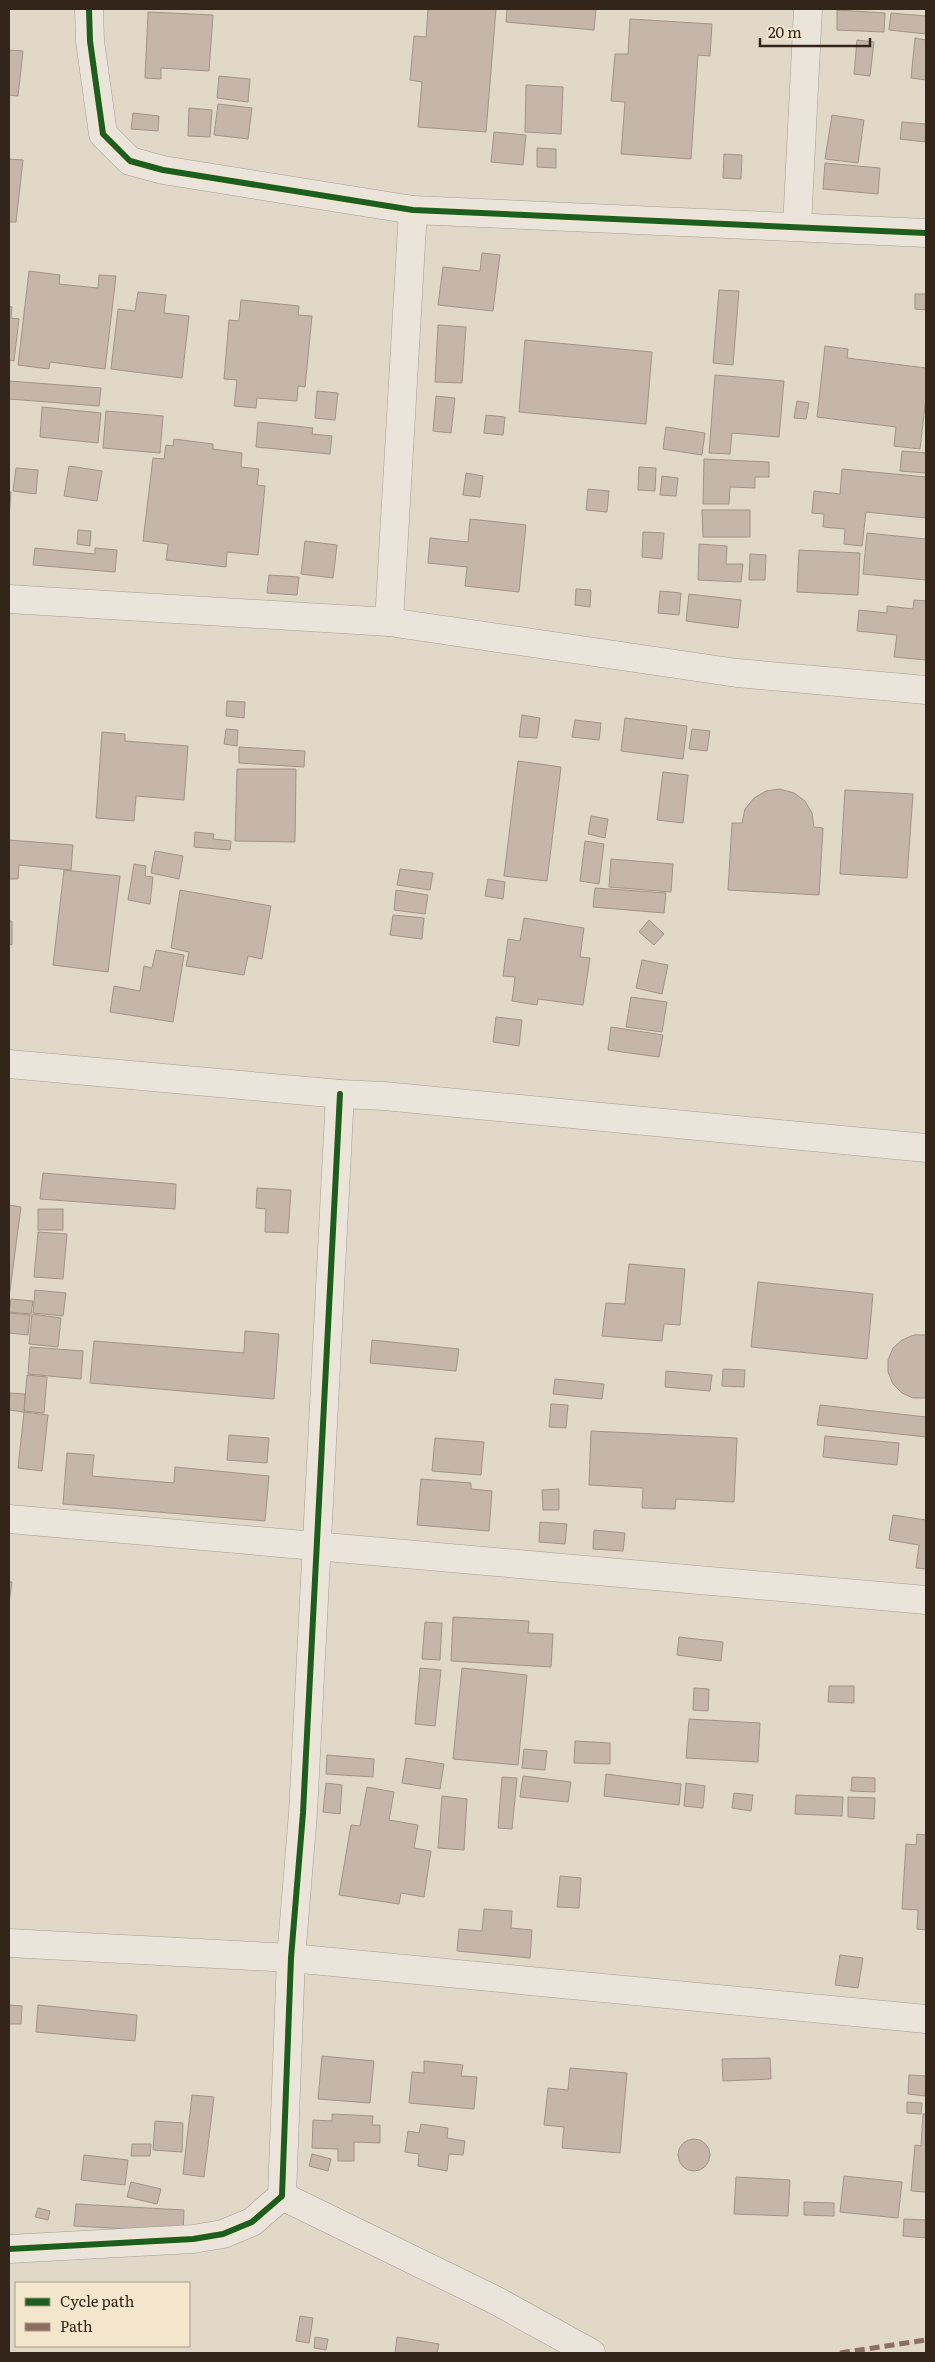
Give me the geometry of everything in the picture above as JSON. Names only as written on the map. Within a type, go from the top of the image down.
[{"type":"street","points":[[89,9],[90,42],[103,134],[130,161],[163,170],[412,210],[926,233]]},
{"type":"street","points":[[798,226],[808,9]]},
{"type":"street","points":[[389,622],[412,210]]},
{"type":"street","points":[[9,599],[389,622],[737,673],[926,690]]},
{"type":"street","points":[[9,1064],[340,1094],[384,1096],[926,1148]]},
{"type":"street","points":[[9,2249],[193,2239],[223,2234],[252,2222],[282,2196],[291,1958],[303,1813],[340,1094]]},
{"type":"street","points":[[9,1519],[926,1600]]},
{"type":"street","points":[[9,1943],[291,1958],[926,2019]]},
{"type":"street","points":[[282,2196],[495,2300],[591,2353]]},
{"type":"building","points":[[428,9],[496,9],[486,132],[418,127],[422,82],[410,80],[414,36],[426,37]]},
{"type":"building","points":[[507,9],[596,9],[594,30],[506,22]]},
{"type":"building","points":[[837,10],[885,13],[884,32],[837,30]]},
{"type":"building","points":[[148,12],[213,15],[209,71],[161,68],[161,79],[145,78]]},
{"type":"building","points":[[891,13],[926,16],[926,34],[889,30]]},
{"type":"building","points":[[630,19],[712,24],[710,56],[698,55],[691,159],[621,154],[625,102],[611,101],[615,54],[628,54]]},
{"type":"building","points":[[915,38],[926,40],[926,80],[911,78]]},
{"type":"building","points":[[857,40],[874,42],[870,76],[854,74]]},
{"type":"building","points":[[9,50],[23,51],[18,96],[9,95]]},
{"type":"building","points":[[219,76],[250,79],[248,102],[217,98]]},
{"type":"building","points":[[526,85],[563,87],[561,134],[525,132]]},
{"type":"building","points":[[218,104],[252,108],[248,139],[214,135]]},
{"type":"building","points":[[189,108],[212,110],[210,137],[188,136]]},
{"type":"building","points":[[133,113],[159,116],[158,131],[131,129]]},
{"type":"building","points":[[832,115],[864,120],[858,163],[825,159]]},
{"type":"building","points":[[902,122],[926,124],[925,142],[900,139]]},
{"type":"building","points":[[494,132],[526,135],[523,165],[491,162]]},
{"type":"building","points":[[537,148],[556,149],[556,168],[537,167]]},
{"type":"building","points":[[724,154],[742,155],[741,179],[723,178]]},
{"type":"building","points":[[9,159],[23,160],[16,222],[9,222]]},
{"type":"building","points":[[825,163],[880,168],[878,194],[823,189]]},
{"type":"building","points":[[482,253],[500,255],[493,311],[438,305],[443,267],[480,271]]},
{"type":"building","points":[[29,271],[60,275],[59,284],[98,288],[99,275],[116,276],[105,369],[50,362],[49,369],[18,365]]},
{"type":"building","points":[[719,290],[739,291],[733,365],[713,363]]},
{"type":"building","points":[[138,292],[166,295],[164,313],[189,316],[182,378],[111,369],[118,309],[135,311]]},
{"type":"building","points":[[915,294],[926,294],[926,310],[915,309]]},
{"type":"building","points":[[241,300],[299,306],[298,315],[312,316],[305,387],[298,386],[297,401],[257,398],[256,408],[234,406],[237,380],[224,379],[229,320],[239,321]]},
{"type":"building","points":[[9,306],[12,307],[11,318],[19,319],[14,361],[9,360]]},
{"type":"building","points":[[438,325],[466,327],[462,383],[435,382]]},
{"type":"building","points":[[525,340],[652,352],[646,424],[519,412]]},
{"type":"building","points":[[825,346],[848,349],[847,358],[926,368],[926,397],[920,449],[894,446],[896,427],[817,417]]},
{"type":"building","points":[[715,375],[784,381],[779,437],[732,433],[730,454],[709,453]]},
{"type":"building","points":[[9,381],[101,388],[99,406],[9,399]]},
{"type":"building","points":[[317,391],[338,393],[335,420],[315,418]]},
{"type":"building","points":[[436,396],[455,398],[451,433],[433,431]]},
{"type":"building","points":[[797,401],[809,403],[806,419],[794,418]]},
{"type":"building","points":[[42,407],[101,413],[98,443],[40,437]]},
{"type":"building","points":[[106,411],[163,416],[160,453],[103,448]]},
{"type":"building","points":[[486,415],[505,417],[503,435],[484,433]]},
{"type":"building","points":[[258,422],[313,428],[312,434],[332,436],[330,454],[256,447]]},
{"type":"building","points":[[666,427],[705,433],[702,455],[663,449]]},
{"type":"building","points":[[174,439],[213,444],[213,449],[242,453],[241,467],[259,469],[257,485],[265,486],[258,555],[227,552],[226,567],[166,560],[168,544],[143,541],[153,458],[164,459],[166,445],[173,446]]},
{"type":"building","points":[[902,451],[926,453],[926,473],[900,471]]},
{"type":"building","points":[[704,459],[769,462],[769,477],[755,477],[755,488],[730,487],[729,504],[703,504]]},
{"type":"building","points":[[69,466],[102,471],[97,501],[64,496]]},
{"type":"building","points":[[639,467],[656,468],[655,491],[638,490]]},
{"type":"building","points":[[16,468],[38,470],[36,494],[13,491]]},
{"type":"building","points":[[842,469],[926,477],[926,518],[866,512],[862,546],[844,544],[845,529],[823,527],[824,514],[812,513],[814,491],[840,494]]},
{"type":"building","points":[[466,473],[483,476],[480,497],[463,495]]},
{"type":"building","points":[[662,476],[678,478],[676,496],[660,495]]},
{"type":"building","points":[[588,489],[609,491],[607,512],[586,510]]},
{"type":"building","points":[[9,491],[11,492],[9,518]]},
{"type":"building","points":[[702,510],[750,510],[750,537],[703,537]]},
{"type":"building","points":[[470,519],[526,525],[519,592],[465,586],[467,567],[428,563],[430,538],[468,542]]},
{"type":"building","points":[[78,530],[91,531],[90,546],[77,544]]},
{"type":"building","points":[[643,532],[664,533],[662,559],[642,557]]},
{"type":"building","points":[[867,533],[926,539],[926,580],[863,574]]},
{"type":"building","points":[[305,541],[337,545],[333,578],[301,574]]},
{"type":"building","points":[[699,544],[727,546],[726,564],[743,564],[741,582],[698,580]]},
{"type":"building","points":[[35,548],[95,554],[95,548],[117,550],[115,572],[33,565]]},
{"type":"building","points":[[799,550],[860,553],[858,595],[797,592]]},
{"type":"building","points":[[750,554],[766,555],[765,580],[749,580]]},
{"type":"building","points":[[269,575],[299,577],[297,595],[267,593]]},
{"type":"building","points":[[576,589],[591,590],[590,607],[575,605]]},
{"type":"building","points":[[660,591],[681,593],[679,615],[658,613]]},
{"type":"building","points":[[689,594],[741,600],[738,628],[686,621]]},
{"type":"building","points":[[914,600],[926,601],[926,660],[894,657],[897,635],[857,631],[859,610],[887,613],[887,606],[913,609]]},
{"type":"building","points":[[227,701],[245,702],[244,718],[226,716]]},
{"type":"building","points":[[522,715],[540,718],[537,738],[519,737]]},
{"type":"building","points":[[625,718],[687,726],[683,759],[621,751]]},
{"type":"building","points":[[575,720],[601,723],[599,740],[572,737]]},
{"type":"building","points":[[226,729],[238,730],[237,746],[224,744]]},
{"type":"building","points":[[692,729],[710,731],[707,751],[689,749]]},
{"type":"building","points":[[102,732],[125,734],[125,741],[188,746],[184,800],[136,796],[134,821],[96,818]]},
{"type":"building","points":[[239,747],[305,751],[304,767],[239,763]]},
{"type":"building","points":[[518,761],[561,767],[547,881],[504,876]]},
{"type":"building","points":[[237,769],[296,769],[295,842],[235,841]]},
{"type":"building","points":[[663,772],[688,775],[683,823],[657,820]]},
{"type":"building","points":[[780,789],[794,793],[805,801],[812,813],[814,827],[823,828],[819,895],[728,890],[732,823],[742,823],[745,809],[754,798],[766,791]]},
{"type":"building","points":[[845,790],[913,794],[907,878],[840,874]]},
{"type":"building","points":[[591,816],[608,819],[605,838],[588,834]]},
{"type":"building","points":[[195,832],[214,834],[213,839],[231,841],[230,850],[194,847]]},
{"type":"building","points":[[9,840],[73,845],[71,870],[19,865],[18,879],[9,879]]},
{"type":"building","points":[[585,841],[604,844],[599,884],[580,881]]},
{"type":"building","points":[[155,851],[183,856],[179,879],[151,873]]},
{"type":"building","points":[[611,859],[673,864],[671,892],[609,887]]},
{"type":"building","points":[[134,864],[146,866],[145,876],[153,877],[150,904],[128,900]]},
{"type":"building","points":[[400,869],[433,873],[430,890],[397,885]]},
{"type":"building","points":[[64,870],[120,876],[108,972],[53,965]]},
{"type":"building","points":[[488,879],[505,882],[503,899],[485,896]]},
{"type":"building","points":[[595,888],[666,893],[664,913],[593,907]]},
{"type":"building","points":[[180,890],[271,906],[262,959],[248,956],[244,975],[186,966],[189,952],[171,948]]},
{"type":"building","points":[[396,890],[428,895],[425,914],[394,910]]},
{"type":"building","points":[[393,915],[424,918],[422,939],[390,935]]},
{"type":"building","points":[[524,918],[584,928],[580,957],[590,958],[583,1005],[538,999],[537,1005],[512,1001],[515,977],[503,976],[508,939],[520,941]]},
{"type":"building","points":[[649,920],[664,934],[654,945],[639,932]]},
{"type":"building","points":[[9,921],[12,921],[12,945],[9,944]]},
{"type":"building","points":[[156,950],[184,955],[173,1022],[110,1012],[114,986],[140,991],[144,966],[152,968]]},
{"type":"building","points":[[642,960],[668,965],[662,994],[636,988]]},
{"type":"building","points":[[631,997],[667,1002],[662,1032],[626,1027]]},
{"type":"building","points":[[496,1017],[522,1020],[519,1046],[493,1042]]},
{"type":"building","points":[[611,1027],[663,1035],[659,1057],[608,1050]]},
{"type":"building","points":[[43,1173],[176,1184],[175,1209],[40,1199]]},
{"type":"building","points":[[257,1188],[291,1190],[288,1233],[265,1232],[266,1209],[256,1208]]},
{"type":"building","points":[[9,1205],[21,1207],[9,1298]]},
{"type":"building","points":[[38,1209],[63,1209],[63,1230],[38,1230]]},
{"type":"building","points":[[38,1232],[67,1234],[63,1279],[34,1277]]},
{"type":"building","points":[[629,1264],[685,1269],[680,1325],[664,1324],[662,1341],[602,1336],[606,1303],[625,1304]]},
{"type":"building","points":[[758,1282],[873,1294],[867,1359],[751,1347]]},
{"type":"building","points":[[35,1290],[66,1293],[63,1316],[33,1313]]},
{"type":"building","points":[[11,1299],[33,1301],[31,1314],[9,1312]]},
{"type":"building","points":[[9,1313],[30,1315],[28,1335],[9,1333]]},
{"type":"building","points":[[32,1314],[61,1318],[58,1347],[29,1344]]},
{"type":"building","points":[[245,1331],[279,1334],[274,1399],[90,1383],[94,1341],[244,1353]]},
{"type":"building","points":[[914,1335],[926,1335],[926,1398],[913,1398],[902,1393],[893,1384],[888,1372],[888,1360],[893,1348],[902,1340]]},
{"type":"building","points":[[372,1340],[459,1349],[456,1371],[370,1363]]},
{"type":"building","points":[[30,1347],[83,1351],[81,1379],[28,1374]]},
{"type":"building","points":[[723,1369],[745,1370],[744,1387],[722,1386]]},
{"type":"building","points":[[666,1371],[712,1375],[710,1391],[665,1387]]},
{"type":"building","points":[[27,1375],[47,1377],[44,1413],[24,1411]]},
{"type":"building","points":[[555,1379],[604,1384],[602,1399],[553,1394]]},
{"type":"building","points":[[10,1393],[25,1394],[24,1412],[9,1410]]},
{"type":"building","points":[[551,1404],[568,1405],[566,1428],[549,1427]]},
{"type":"building","points":[[820,1405],[926,1417],[926,1437],[817,1425]]},
{"type":"building","points":[[24,1412],[48,1415],[42,1471],[18,1468]]},
{"type":"building","points":[[591,1431],[737,1438],[734,1502],[676,1499],[675,1509],[642,1508],[643,1488],[589,1485]]},
{"type":"building","points":[[229,1435],[269,1438],[267,1463],[227,1460]]},
{"type":"building","points":[[825,1436],[899,1443],[897,1465],[823,1457]]},
{"type":"building","points":[[435,1438],[484,1442],[481,1475],[432,1471]]},
{"type":"building","points":[[67,1453],[94,1455],[92,1476],[174,1483],[175,1467],[269,1476],[265,1521],[63,1504]]},
{"type":"building","points":[[421,1479],[471,1483],[471,1489],[492,1491],[489,1531],[417,1525]]},
{"type":"building","points":[[559,1489],[559,1510],[543,1510],[542,1490]]},
{"type":"building","points":[[893,1515],[926,1520],[926,1569],[916,1568],[919,1545],[889,1540]]},
{"type":"building","points":[[540,1522],[567,1524],[565,1544],[539,1542]]},
{"type":"building","points":[[594,1530],[625,1533],[623,1551],[593,1549]]},
{"type":"building","points":[[9,1582],[12,1582],[9,1603]]},
{"type":"building","points":[[453,1617],[529,1621],[528,1633],[553,1634],[551,1667],[451,1661]]},
{"type":"building","points":[[425,1622],[442,1623],[440,1660],[422,1659]]},
{"type":"building","points":[[679,1637],[723,1642],[721,1661],[677,1655]]},
{"type":"building","points":[[420,1668],[441,1670],[435,1726],[415,1724]]},
{"type":"building","points":[[462,1668],[527,1675],[518,1765],[453,1759]]},
{"type":"building","points":[[829,1686],[854,1686],[854,1703],[828,1702]]},
{"type":"building","points":[[694,1688],[709,1689],[708,1711],[693,1710]]},
{"type":"building","points":[[689,1719],[760,1723],[758,1762],[686,1758]]},
{"type":"building","points":[[575,1741],[610,1743],[610,1764],[574,1763]]},
{"type":"building","points":[[524,1749],[547,1751],[545,1770],[522,1768]]},
{"type":"building","points":[[327,1755],[374,1759],[373,1777],[326,1774]]},
{"type":"building","points":[[406,1758],[444,1764],[440,1789],[402,1783]]},
{"type":"building","points":[[606,1774],[681,1784],[679,1805],[604,1796]]},
{"type":"building","points":[[523,1776],[571,1782],[568,1802],[520,1797]]},
{"type":"building","points":[[502,1777],[517,1778],[512,1829],[498,1828]]},
{"type":"building","points":[[852,1777],[875,1778],[875,1792],[851,1791]]},
{"type":"building","points":[[326,1783],[342,1785],[340,1814],[323,1812]]},
{"type":"building","points":[[686,1783],[705,1786],[703,1808],[684,1806]]},
{"type":"building","points":[[367,1787],[394,1792],[389,1820],[418,1825],[414,1848],[431,1851],[424,1897],[401,1893],[399,1904],[339,1895],[351,1825],[360,1826]]},
{"type":"building","points":[[734,1793],[753,1795],[751,1811],[732,1808]]},
{"type":"building","points":[[796,1795],[843,1797],[842,1816],[795,1814]]},
{"type":"building","points":[[442,1796],[467,1799],[464,1850],[438,1848]]},
{"type":"building","points":[[848,1797],[875,1798],[874,1819],[848,1817]]},
{"type":"building","points":[[917,1834],[926,1835],[926,1930],[917,1929],[918,1910],[902,1909],[906,1844],[916,1845]]},
{"type":"building","points":[[560,1876],[581,1878],[579,1908],[557,1907]]},
{"type":"building","points":[[484,1909],[512,1911],[511,1928],[532,1930],[530,1958],[457,1951],[459,1929],[482,1931]]},
{"type":"building","points":[[840,1955],[863,1958],[858,1988],[835,1985]]},
{"type":"building","points":[[9,2005],[22,2006],[21,2024],[9,2024]]},
{"type":"building","points":[[38,2005],[137,2015],[135,2041],[36,2032]]},
{"type":"building","points":[[322,2056],[374,2061],[370,2103],[318,2099]]},
{"type":"building","points":[[770,2058],[771,2079],[723,2081],[722,2059]]},
{"type":"building","points":[[424,2061],[463,2065],[461,2076],[477,2077],[474,2109],[409,2103],[412,2072],[424,2073]]},
{"type":"building","points":[[570,2068],[627,2073],[620,2153],[562,2148],[564,2127],[544,2125],[548,2088],[568,2090]]},
{"type":"building","points":[[909,2075],[926,2076],[925,2096],[908,2094]]},
{"type":"building","points":[[192,2095],[214,2097],[204,2177],[183,2174]]},
{"type":"building","points":[[907,2102],[922,2103],[921,2114],[907,2113]]},
{"type":"building","points":[[332,2114],[373,2116],[372,2125],[380,2125],[380,2143],[354,2142],[354,2161],[338,2161],[338,2149],[312,2148],[313,2120],[332,2121]]},
{"type":"building","points":[[923,2114],[926,2114],[926,2192],[911,2191],[915,2145],[921,2146]]},
{"type":"building","points":[[155,2121],[183,2123],[182,2152],[153,2150]]},
{"type":"building","points":[[421,2124],[448,2128],[447,2138],[465,2141],[463,2155],[449,2154],[447,2171],[418,2166],[419,2154],[405,2152],[408,2131],[419,2133]]},
{"type":"building","points":[[694,2139],[705,2144],[710,2155],[705,2166],[694,2171],[683,2166],[678,2155],[683,2144]]},
{"type":"building","points":[[132,2144],[151,2144],[150,2156],[131,2156]]},
{"type":"building","points":[[312,2154],[331,2159],[328,2171],[309,2166]]},
{"type":"building","points":[[84,2155],[128,2160],[125,2185],[81,2180]]},
{"type":"building","points":[[844,2176],[902,2182],[898,2218],[840,2212]]},
{"type":"building","points":[[736,2177],[790,2180],[788,2216],[734,2214]]},
{"type":"building","points":[[131,2182],[161,2189],[157,2204],[127,2197]]},
{"type":"building","points":[[804,2202],[834,2203],[834,2216],[804,2215]]},
{"type":"building","points":[[76,2204],[184,2210],[183,2232],[74,2226]]},
{"type":"building","points":[[38,2208],[50,2211],[48,2220],[35,2217]]},
{"type":"building","points":[[904,2219],[926,2220],[926,2238],[903,2236]]},
{"type":"building","points":[[300,2316],[313,2318],[309,2343],[296,2341]]},
{"type":"building","points":[[315,2337],[328,2339],[326,2350],[314,2348]]},
{"type":"building","points":[[397,2337],[439,2344],[437,2353],[395,2353]]},
{"type":"marked path","points":[[840,2353],[926,2340]]},
{"type":"cycle path","points":[[89,9],[90,41],[103,134],[130,161],[163,170],[413,210],[926,233]]},
{"type":"cycle path","points":[[9,2249],[193,2239],[223,2234],[252,2222],[282,2196],[291,1958],[303,1813],[340,1094]]}]
